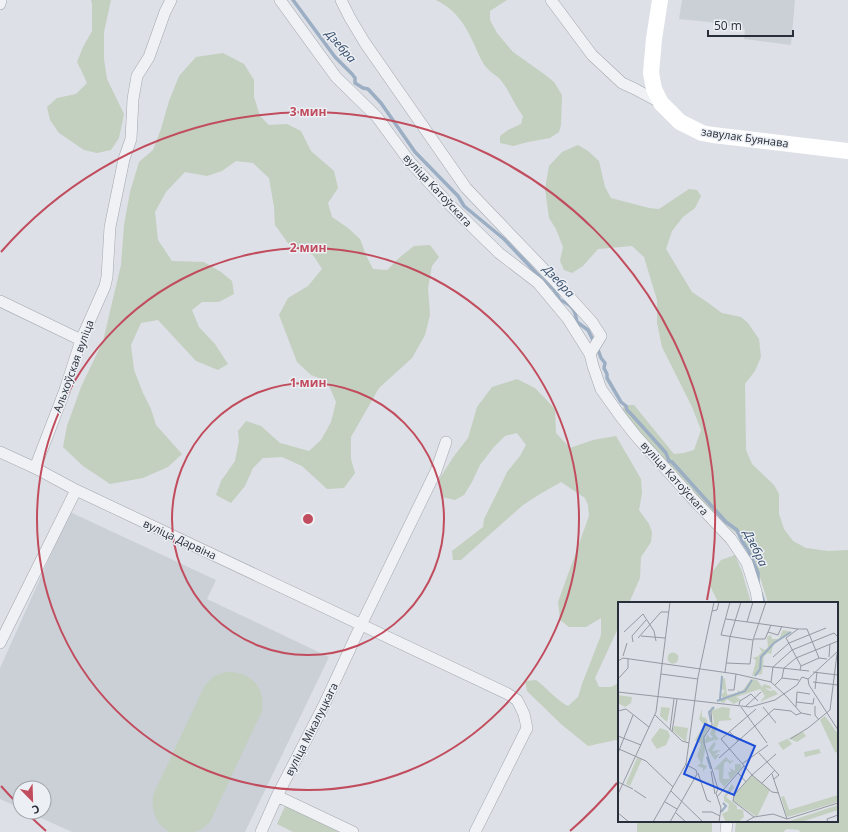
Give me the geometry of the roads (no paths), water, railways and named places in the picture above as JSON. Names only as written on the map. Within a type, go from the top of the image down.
[{"type":"main road","points":[[660,0],[651,73],[654,89],[661,103]]},
{"type":"main road","name":"завулак Буянава","points":[[661,103],[680,122],[702,132],[713,135],[848,150]]},
{"type":"street","points":[[0,4],[1,0]]},
{"type":"street","name":"Альхоўская вуліца","points":[[35,468],[65,390],[80,340],[105,286],[107,277],[110,227],[124,159],[131,139],[137,76],[149,57],[165,12],[171,0]]},
{"type":"street","name":"вуліца Катоўскага","points":[[280,0],[336,77],[377,117],[410,162],[449,204],[499,253],[538,283],[568,319],[590,354],[601,389],[621,417],[636,436],[731,539],[746,563],[756,591],[758,602]]},
{"type":"street","name":"вуліца Катоўскага","points":[[341,0],[365,43],[466,188],[592,322],[601,336],[590,354]]},
{"type":"street","name":"завулак Буянава","points":[[551,0],[592,55],[622,83],[661,103]]},
{"type":"street","points":[[0,301],[80,340]]},
{"type":"street","points":[[361,624],[436,471],[446,442]]},
{"type":"street","name":"вуліца Дарвіна","points":[[0,452],[35,468],[76,490],[508,694],[517,700],[524,714],[527,728],[475,832]]},
{"type":"street","points":[[0,643],[76,490]]},
{"type":"street","name":"вуліца Мікалуцкага","points":[[261,832],[277,796],[324,705],[361,624]]},
{"type":"street","points":[[277,796],[353,832]]},
{"type":"street","points":[[726,832],[727,822]]},
{"type":"waterway","name":"Дзебра","points":[[293,0],[335,57],[355,78],[355,83],[368,89],[381,103],[415,152],[458,196],[464,206],[504,239],[540,277],[553,288],[560,300],[572,308],[577,322],[588,330],[594,342]]},
{"type":"waterway","name":"Дзебра","points":[[597,347],[601,358],[605,363],[604,368],[607,378],[621,402],[626,406],[627,410],[666,453],[669,461],[672,462],[726,522],[737,530],[758,573],[758,583]]},
{"type":"waterway","name":"Дзебра","points":[[761,593],[764,602]]}]
